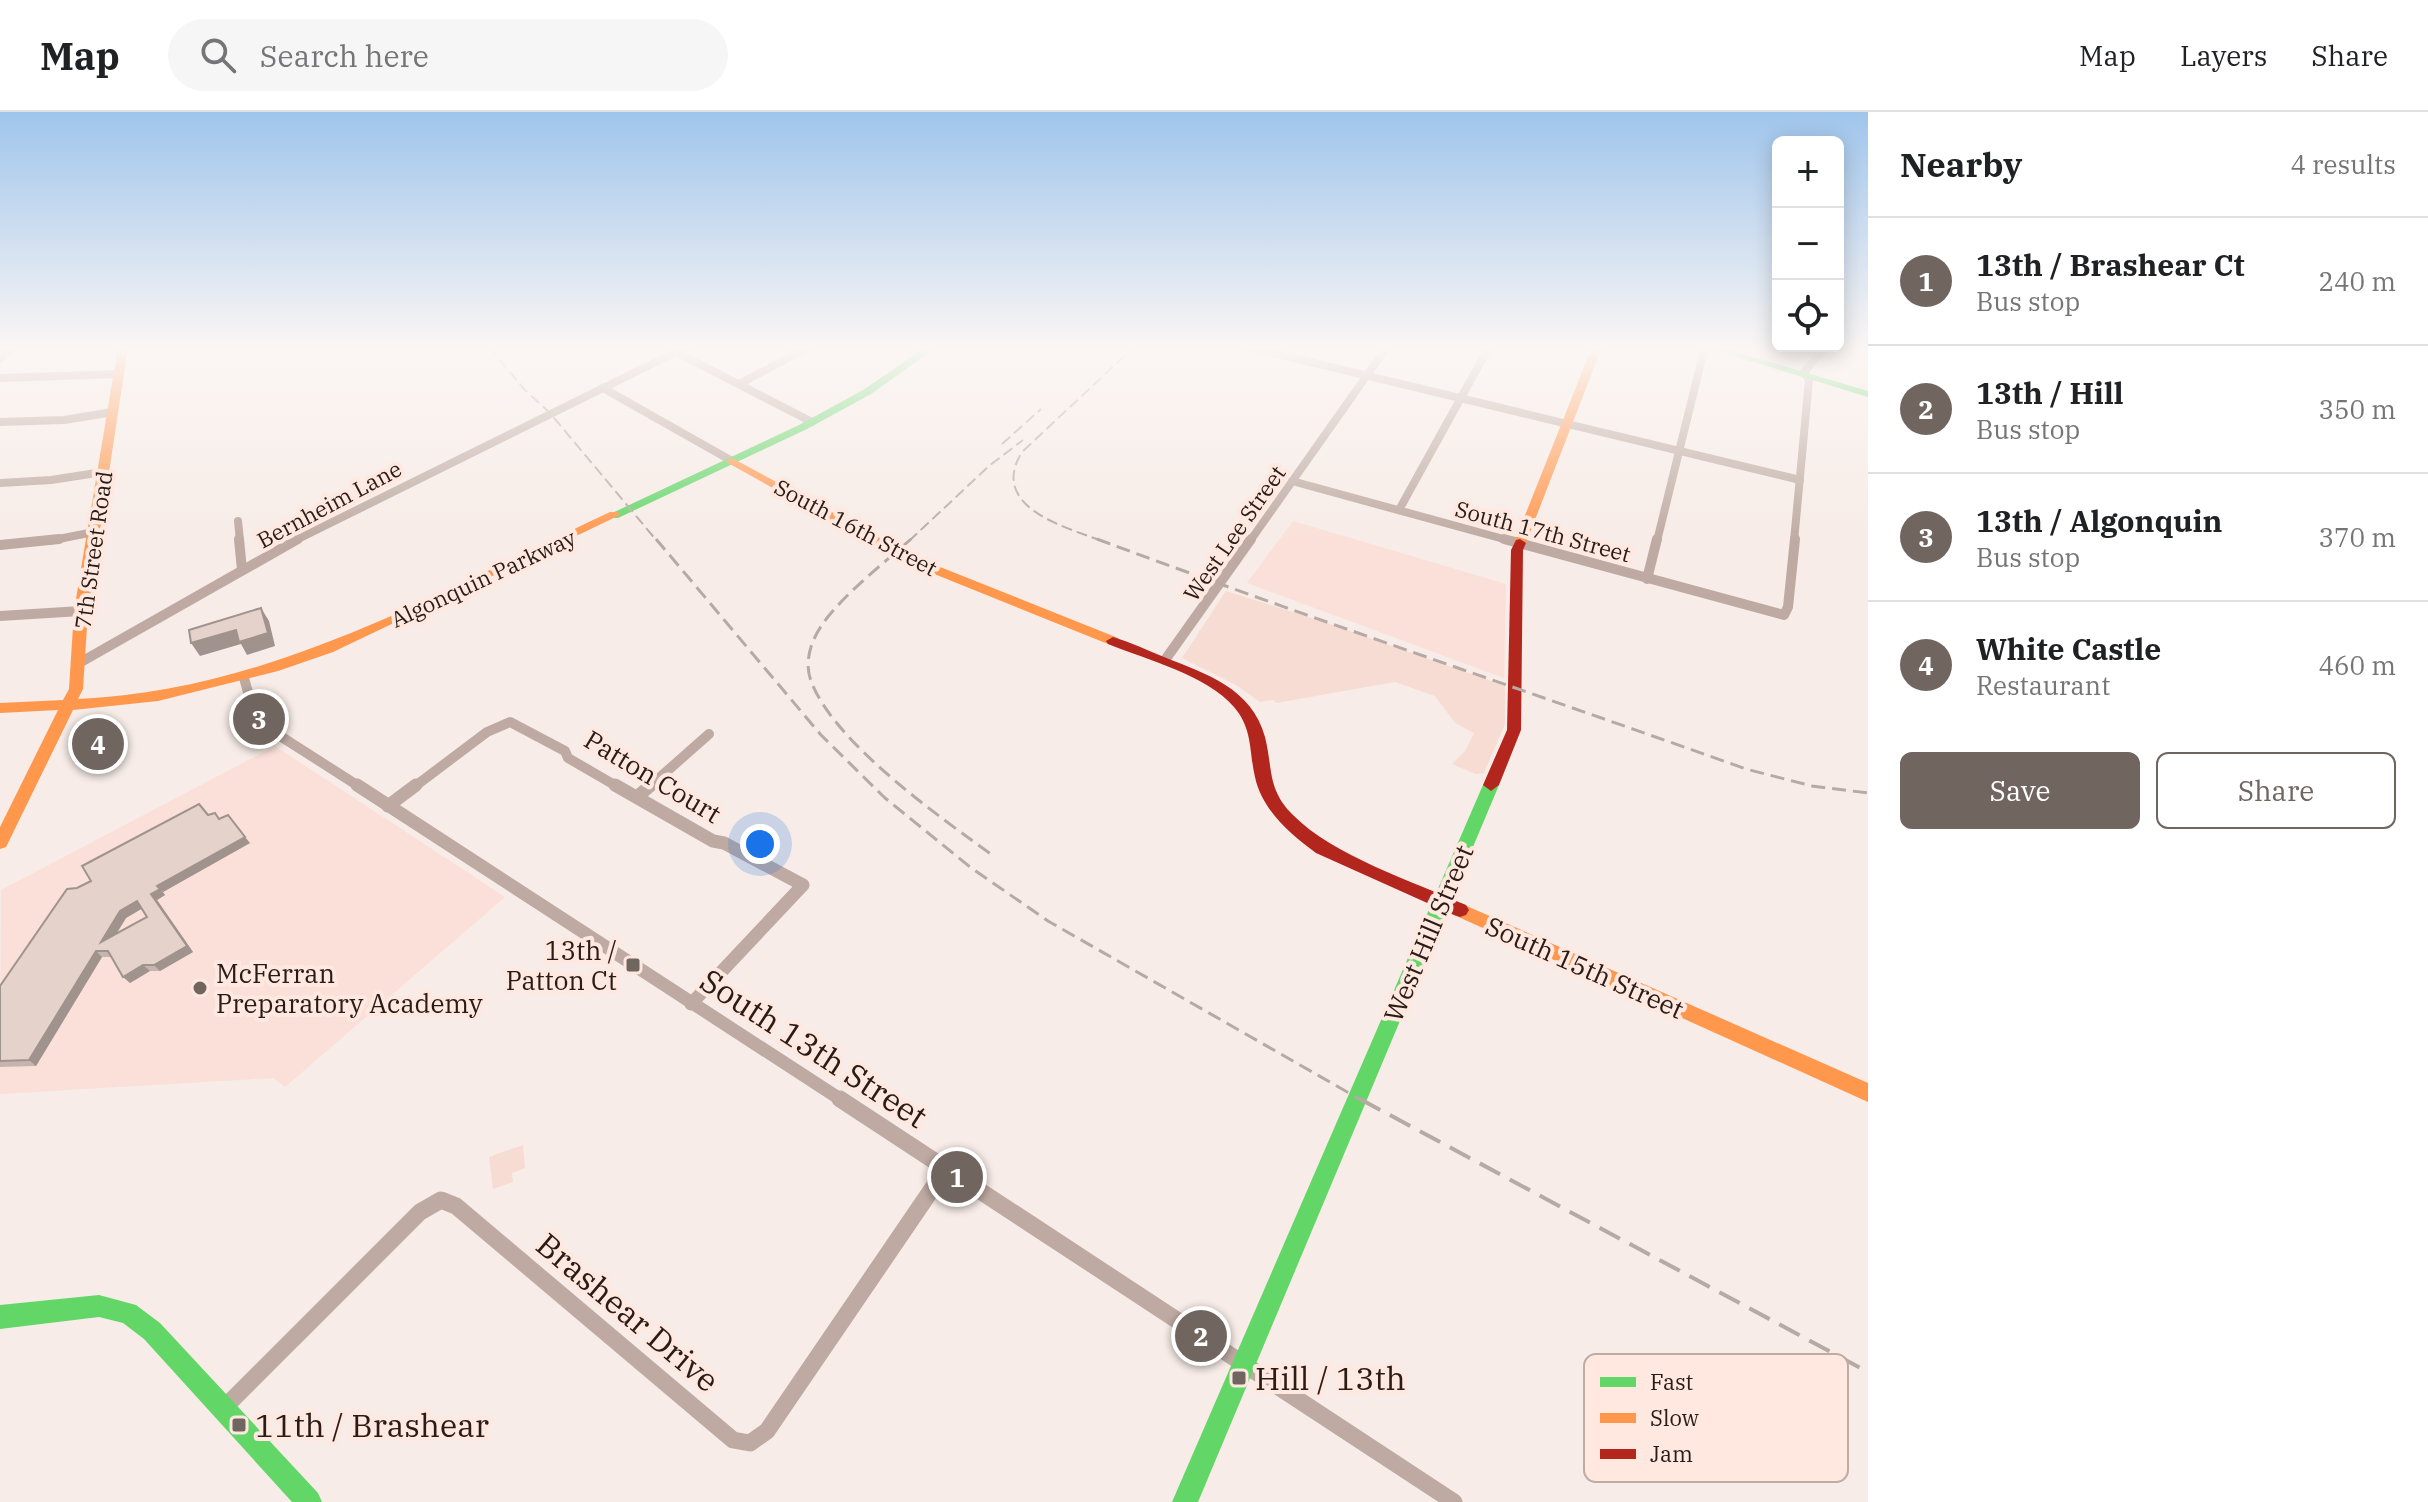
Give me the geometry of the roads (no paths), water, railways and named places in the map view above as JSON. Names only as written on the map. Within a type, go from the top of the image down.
[{"type":"street","points":[[0,422],[64,420],[113,412]]},
{"type":"street","name":"7th Street Road","points":[[0,843],[76,689],[81,662],[81,611],[113,412]]},
{"type":"street","name":"Bernheim Lane","points":[[81,662],[346,513],[554,412]]},
{"type":"street","name":"South 16th Street","points":[[645,412],[903,556],[1165,660]]},
{"type":"street","points":[[793,412],[812,422]]},
{"type":"street","name":"Algonquin Parkway","points":[[0,708],[131,700],[244,678],[366,633],[831,412]]},
{"type":"street","name":"West Lee Street","points":[[1165,660],[1341,412]]},
{"type":"street","points":[[1399,510],[1453,412]]},
{"type":"street","points":[[1519,412],[1800,480],[1806,412]]},
{"type":"street","name":"West Hill Street","points":[[1185,1502],[1515,726],[1519,544],[1571,412]]},
{"type":"street","points":[[1647,579],[1689,412]]},
{"type":"street","points":[[0,483],[66,479],[103,472]]},
{"type":"street","name":"South 17th Street","points":[[1292,481],[1784,615],[1788,607],[1800,480]]},
{"type":"street","points":[[238,521],[242,570]]},
{"type":"street","points":[[0,545],[41,542],[94,532]]},
{"type":"street","points":[[0,616],[81,611]]},
{"type":"street","name":"South 15th Street","points":[[1165,660],[1218,684],[1244,709],[1257,734],[1261,774],[1282,814],[1301,833],[1341,858],[1868,1093]]},
{"type":"street","name":"South 13th Street","points":[[244,678],[250,704],[265,725],[1454,1502]]},
{"type":"street","name":"Patton Court","points":[[388,806],[487,732],[510,722],[565,751],[568,758],[713,841],[724,843],[803,885],[691,1004]]},
{"type":"street","points":[[637,797],[709,734]]},
{"type":"street","name":"Brashear Drive","points":[[224,1408],[420,1212],[441,1200],[456,1206],[733,1440],[750,1443],[767,1431],[945,1170]]},
{"type":"street","points":[[0,1317],[99,1306],[128,1313],[152,1331],[309,1502]]},
{"type":"railway","points":[[549,412],[657,541]]},
{"type":"railway","points":[[1002,444],[1038,412]]},
{"type":"railway","points":[[1065,412],[1022,452],[1014,471],[1015,487],[1023,501],[1035,512],[1102,541]]},
{"type":"railway","points":[[909,541],[989,466],[1023,440]]},
{"type":"railway","points":[[656,539],[821,735],[885,798],[970,867],[1048,921],[1363,1101]]},
{"type":"railway","points":[[911,539],[857,586],[821,626],[810,649],[809,676],[823,705],[865,754],[919,801],[995,857]]},
{"type":"railway","points":[[1097,539],[1746,769],[1812,786],[1868,793]]},
{"type":"railway","points":[[1360,1099],[1835,1354]]},
{"type":"railway","points":[[1848,1361],[1868,1372]]},
{"type":"place","name":"13th / Algonquin","points":[[259,719]]},
{"type":"place","name":"White Castle","points":[[98,744]]},
{"type":"place","name":"13th / Patton Ct","points":[[633,965]]},
{"type":"place","name":"McFerran Preparatory Academy","points":[[200,988]]},
{"type":"place","name":"13th / Brashear Ct","points":[[957,1177]]},
{"type":"place","name":"13th / Hill","points":[[1201,1336]]},
{"type":"place","name":"Hill / 13th","points":[[1239,1378]]},
{"type":"place","name":"11th / Brashear","points":[[239,1425]]}]
